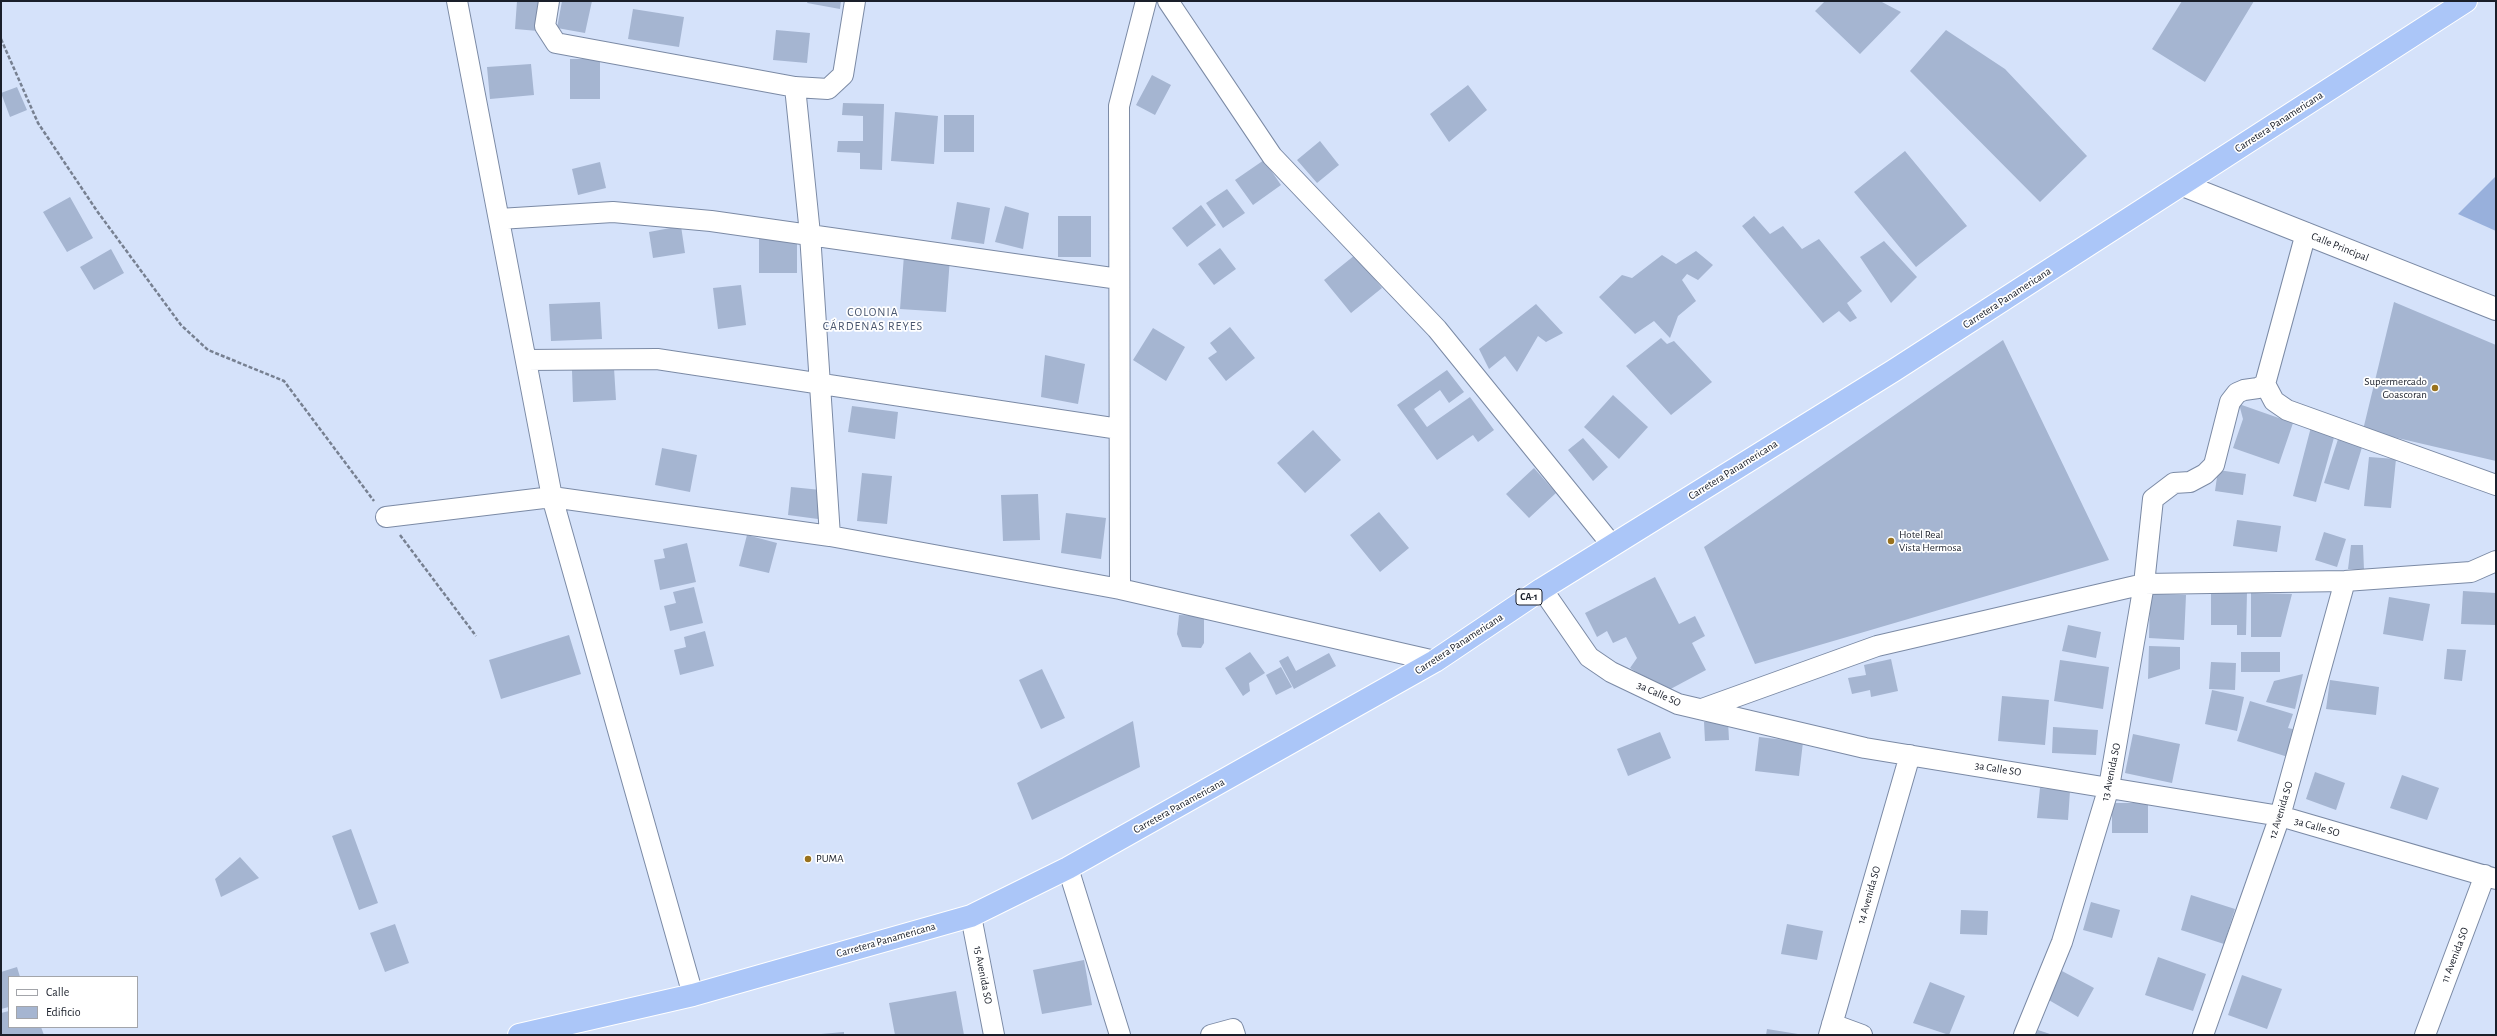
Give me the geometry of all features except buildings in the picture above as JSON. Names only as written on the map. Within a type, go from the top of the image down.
[{"type":"highway","name":"Carretera Panamericana","points":[[519,1035],[693,995],[971,916],[1068,868],[1435,661],[1612,544],[1893,371],[2184,185],[2466,1]]},
{"type":"street","points":[[457,1],[552,497],[693,995]]},
{"type":"street","points":[[549,1],[545,26],[556,43],[795,87],[828,89],[843,75],[855,1]]},
{"type":"street","points":[[1120,589],[1119,106],[1146,1]]},
{"type":"street","points":[[1168,1],[1272,156],[1437,329],[1612,544]]},
{"type":"street","points":[[795,87],[810,234],[830,536]]},
{"type":"street","name":"Calle Principal","points":[[2184,185],[2496,309]]},
{"type":"street","points":[[499,219],[613,212],[711,221],[1119,279]]},
{"type":"street","points":[[2306,233],[2265,384],[2274,400],[2287,410],[2496,485]]},
{"type":"street","points":[[526,360],[657,360],[820,382],[1119,429]]},
{"type":"street","name":"13 Avenida SO","points":[[2024,1035],[2062,942],[2109,787],[2144,584],[2153,499],[2174,483],[2190,482],[2205,474],[2214,465],[2230,402],[2237,393],[2258,388],[2265,384]]},
{"type":"street","points":[[386,517],[552,497],[830,536],[1120,589],[1435,661]]},
{"type":"street","points":[[1702,709],[1877,646],[2144,584],[2345,581],[2471,572],[2496,561]]},
{"type":"street","name":"12 Avenida SO","points":[[2203,1035],[2280,816],[2345,581]]},
{"type":"street","name":"3a Calle SO","points":[[1542,589],[1589,657],[1611,672],[1678,704],[1865,748],[2280,816],[2491,877]]},
{"type":"street","name":"14 Avenida SO","points":[[1830,1030],[1910,755]]},
{"type":"street","points":[[1068,868],[1120,1035]]},
{"type":"street","name":"11 Avenida SO","points":[[2425,1035],[2491,877]]},
{"type":"street","name":"15 Avenida SO","points":[[971,916],[994,1035]]},
{"type":"street","points":[[1211,1035],[1233,1029],[1235,1035]]},
{"type":"street","points":[[1830,1030],[1862,1035]]},
{"type":"path","points":[[1,39],[38,123],[96,211],[181,325],[208,350],[284,381],[476,636]]},
{"type":"shaded area","points":[[2496,176],[2496,231],[2458,214]]},
{"type":"place","name":"Supermercado Goascoran","points":[[2435,388]]},
{"type":"place","name":"Hotel Real Vista Hermosa","points":[[1891,541]]},
{"type":"place","name":"PUMA","points":[[808,859]]},
{"type":"district","name":"COLONIA CÁRDENAS REYES","points":[[873,319]]}]
